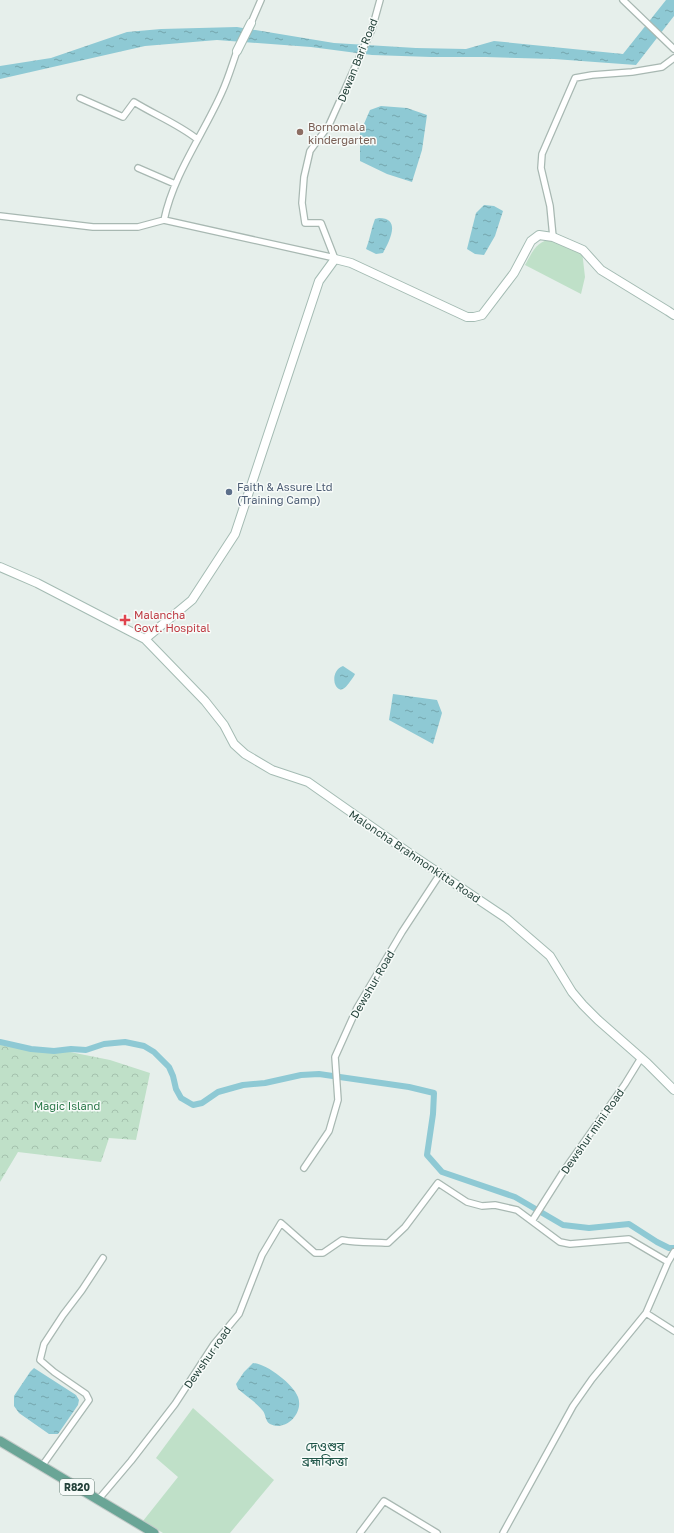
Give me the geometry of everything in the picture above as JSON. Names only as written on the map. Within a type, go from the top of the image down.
[{"type":"main road","points":[[236,52],[251,23]]},
{"type":"main road","points":[[145,640],[192,600],[235,534],[319,281],[335,258],[351,263],[468,317],[474,317],[482,315],[494,301],[514,273],[531,241],[539,235],[554,237],[582,250],[601,270],[674,315]]},
{"type":"main road","name":"Maloncha Brahmonkitta Road","points":[[0,567],[44,586],[145,640],[205,701],[224,725],[234,744],[245,754],[272,770],[308,782],[506,918],[550,956],[572,992],[583,1005],[674,1090]]},
{"type":"main road","name":"R820","points":[[0,1441],[154,1533]]},
{"type":"street","points":[[251,23],[261,0]]},
{"type":"street","name":"Dewan Bari Road","points":[[335,258],[321,223],[305,223],[302,203],[304,177],[310,151],[329,125],[372,29],[380,0]]},
{"type":"street","points":[[623,0],[674,48]]},
{"type":"street","points":[[164,220],[168,201],[175,184],[222,92],[236,52]]},
{"type":"street","points":[[554,237],[550,206],[541,168],[542,154],[575,78],[662,67],[674,58]]},
{"type":"street","points":[[80,98],[123,117],[134,102],[170,123],[184,129],[197,139]]},
{"type":"street","points":[[138,168],[175,184]]},
{"type":"street","points":[[0,216],[93,227],[138,227],[164,220],[335,258]]},
{"type":"street","name":"Dewshur Road","points":[[304,1168],[329,1131],[338,1100],[335,1057],[357,1008],[402,932],[440,874]]},
{"type":"street","name":"Dewshur mini Road","points":[[532,1221],[565,1169],[641,1058]]},
{"type":"street","name":"Dewshur road","points":[[98,1500],[132,1461],[170,1410],[214,1344],[239,1314],[262,1254],[281,1223],[316,1253],[323,1253],[342,1240],[356,1243],[388,1243],[406,1227],[438,1183],[467,1202],[482,1206],[496,1205],[517,1210],[532,1221]]},
{"type":"street","points":[[532,1221],[560,1242],[570,1244],[629,1239],[668,1262]]},
{"type":"street","points":[[503,1533],[573,1406],[592,1378],[646,1313],[668,1262],[674,1252]]},
{"type":"street","points":[[42,1466],[89,1400],[86,1394],[54,1372],[40,1360],[44,1344],[103,1258]]},
{"type":"street","points":[[646,1313],[674,1331]]},
{"type":"street","points":[[360,1533],[384,1502],[437,1533]]},
{"type":"green space","points":[[554,238],[582,251],[585,277],[581,294],[525,265],[539,244]]},
{"type":"green space","name":"Magic Island","points":[[0,1044],[40,1051],[70,1052],[110,1060],[150,1073],[136,1140],[109,1138],[101,1162],[18,1152],[0,1182]]},
{"type":"green space","points":[[193,1408],[274,1480],[230,1533],[163,1533],[143,1521],[178,1477],[156,1458]]},
{"type":"water","points":[[666,0],[674,0],[674,16],[636,65],[554,59],[372,55],[311,47],[217,40],[145,46],[0,79],[0,66],[51,58],[127,32],[161,29],[237,27],[334,43],[416,48],[466,49],[494,41],[623,54]]},
{"type":"water","points":[[381,106],[407,108],[427,115],[422,150],[412,182],[387,174],[360,161],[360,133],[370,110]]},
{"type":"water","points":[[484,205],[494,206],[503,211],[495,236],[484,255],[475,254],[467,249],[476,213]]},
{"type":"water","points":[[375,219],[386,219],[390,222],[392,231],[383,253],[376,254],[366,249]]},
{"type":"water","points":[[343,666],[355,674],[346,687],[340,689],[335,685],[334,677],[336,672]]},
{"type":"water","points":[[393,694],[437,700],[442,713],[433,744],[389,720]]},
{"type":"water","points":[[253,1363],[259,1364],[272,1371],[291,1386],[298,1397],[299,1403],[296,1415],[292,1420],[282,1425],[276,1426],[270,1424],[261,1408],[238,1389],[236,1384],[244,1372]]},
{"type":"water","points":[[34,1368],[76,1395],[79,1400],[78,1405],[58,1434],[49,1434],[19,1413],[14,1406],[14,1396]]},
{"type":"waterway","points":[[0,1042],[31,1049],[54,1051],[71,1049],[86,1050],[104,1044],[125,1042],[144,1046],[154,1052],[169,1067],[176,1089],[181,1098],[193,1105],[202,1103],[218,1092],[243,1085],[265,1083],[301,1075],[319,1074],[409,1087],[434,1093],[433,1114],[427,1155],[442,1172],[515,1197],[563,1225],[589,1228],[629,1224],[657,1242],[669,1248],[674,1248]]},
{"type":"place","name":"Bornomala kindergarten","points":[[300,132]]},
{"type":"place","name":"Faith & Assure Ltd (Training Camp)","points":[[229,492]]},
{"type":"place","name":"Malancha Govt. Hospital","points":[[125,620]]},
{"type":"district","name":"দেওশুর ব্রহ্মকিত্তা","points":[[325,1454]]}]
